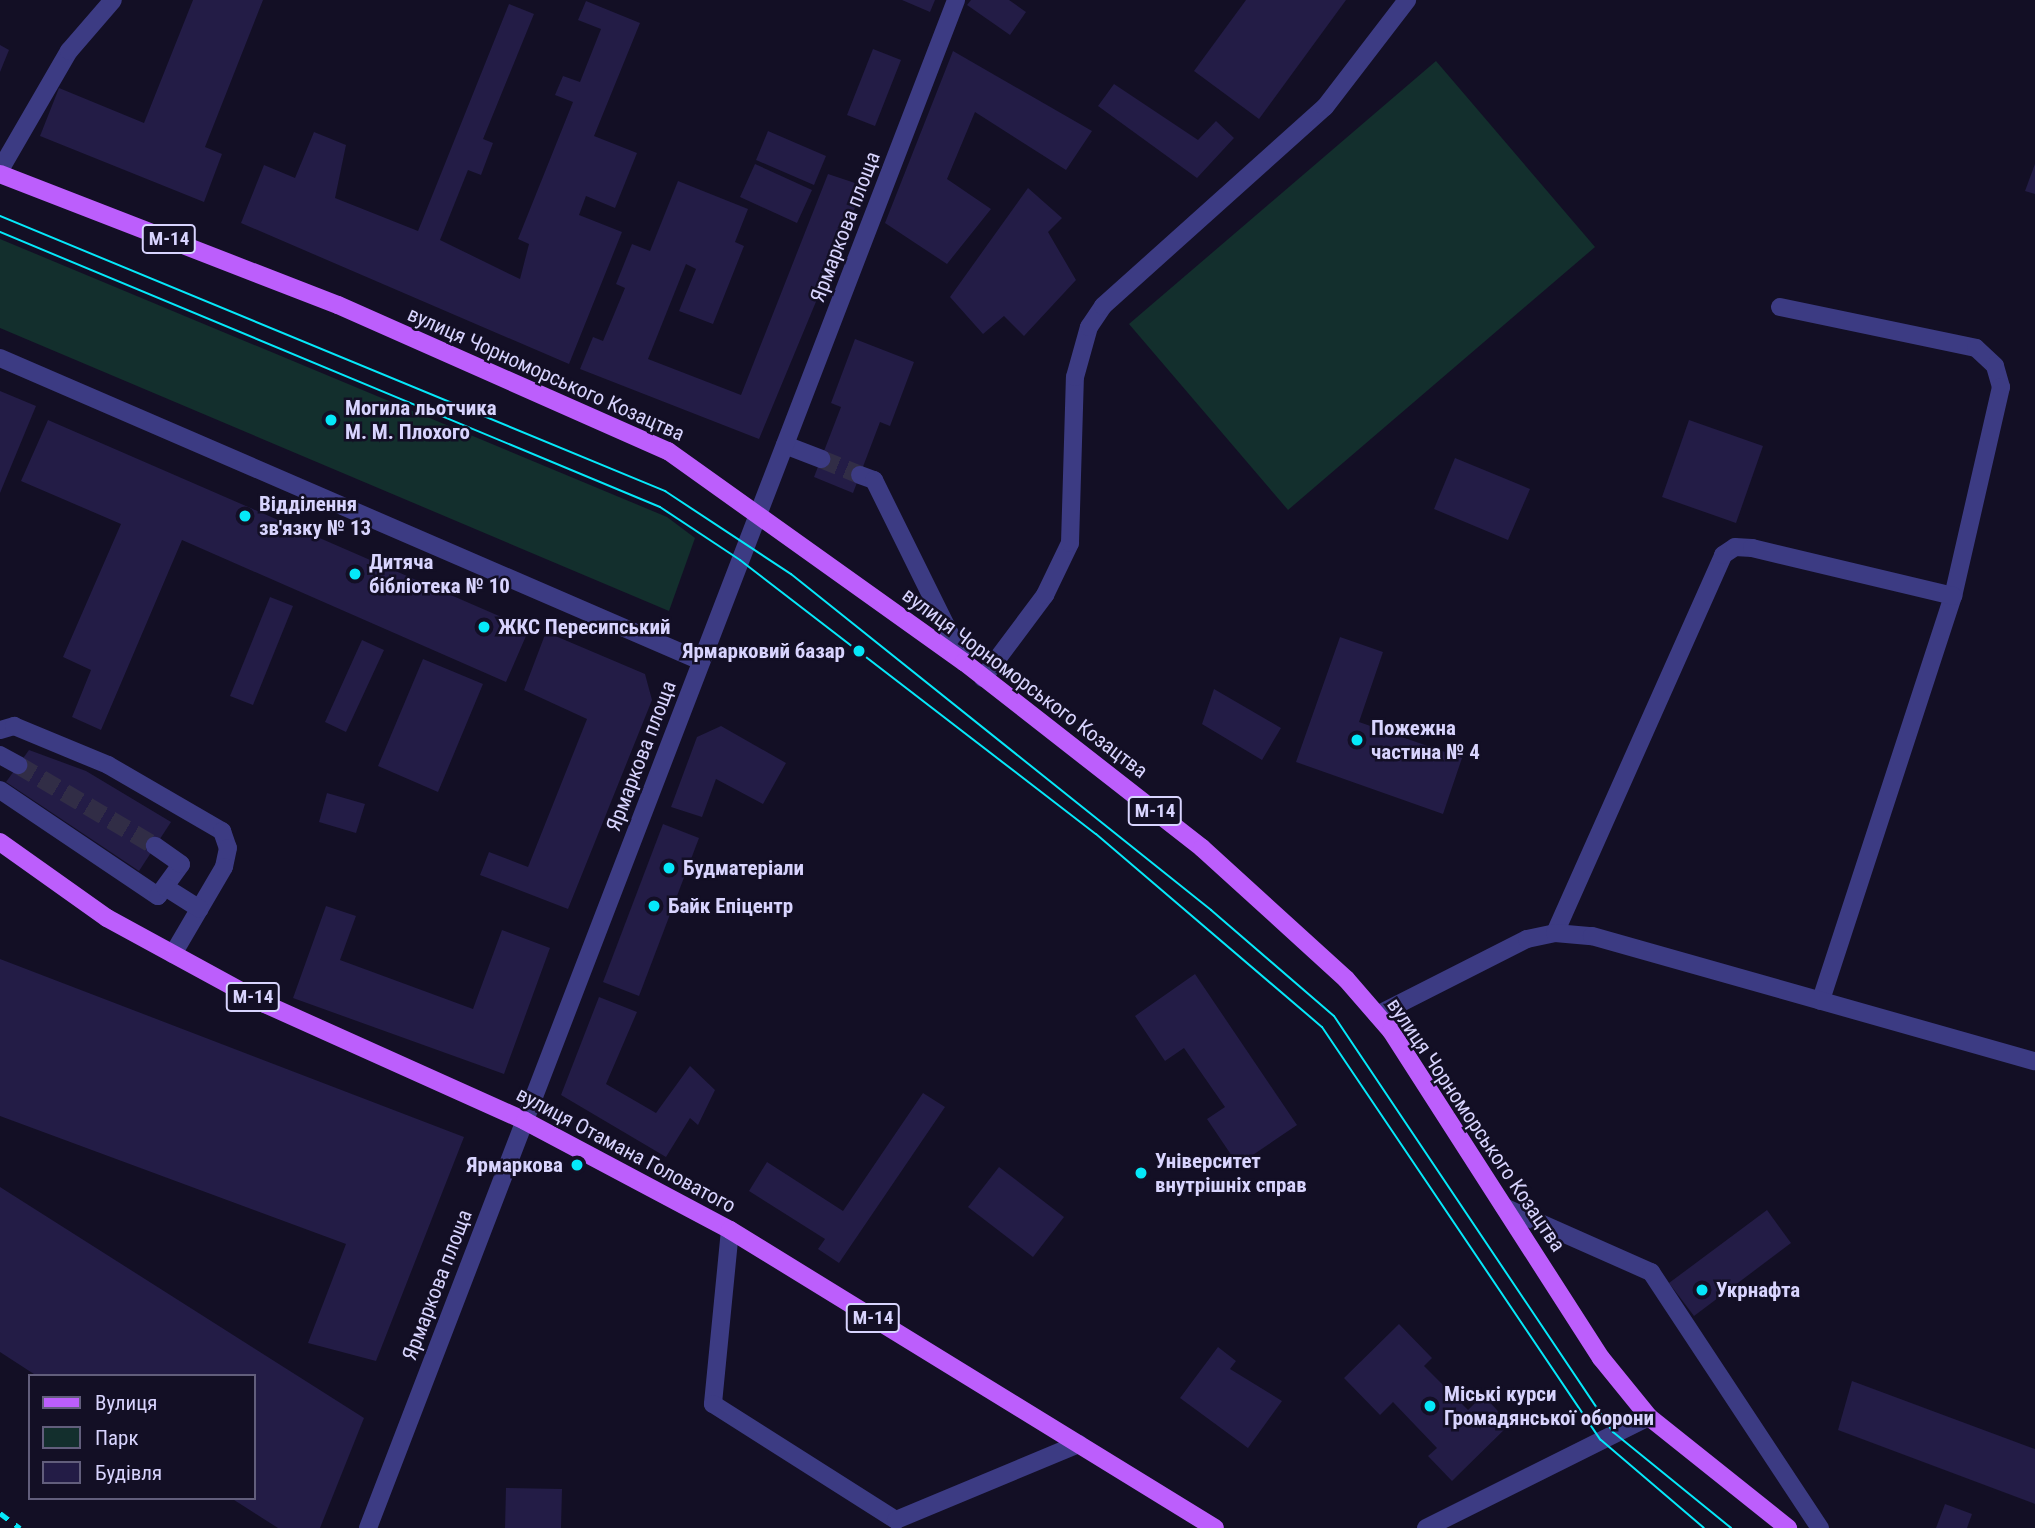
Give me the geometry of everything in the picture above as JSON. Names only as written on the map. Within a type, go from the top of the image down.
[{"type":"main road","name":"вулиця Чорноморського Козацтва","points":[[0,172],[338,305],[668,451],[964,662],[1202,848],[1306,939],[1377,1015],[1601,1358],[1649,1418],[1788,1528]]},
{"type":"main road","name":"вулиця Отамана Головатого","points":[[0,842],[107,918],[265,1003],[525,1121],[730,1230],[1215,1528]]},
{"type":"street","points":[[0,172],[69,51],[113,0]]},
{"type":"street","name":"Ярмаркова площа","points":[[368,1528],[956,0]]},
{"type":"street","points":[[983,678],[1045,595],[1070,543],[1075,377],[1089,327],[1103,306],[1325,107],[1407,0]]},
{"type":"street","points":[[1780,307],[1976,348],[1995,366],[2001,387],[1953,596],[1821,1001]]},
{"type":"street","points":[[0,359],[701,661]]},
{"type":"street","points":[[785,445],[821,459]]},
{"type":"street","points":[[860,475],[874,480],[964,662]]},
{"type":"street","points":[[1555,933],[1723,555],[1735,547],[1752,548],[1953,596]]},
{"type":"street","points":[[0,730],[14,726],[108,765],[222,831],[228,848],[224,867],[173,954]]},
{"type":"street","points":[[0,755],[18,765]]},
{"type":"street","points":[[0,790],[158,896],[181,864],[155,846]]},
{"type":"street","points":[[165,887],[200,909]]},
{"type":"street","points":[[1377,1015],[1527,939],[1555,933],[1592,936],[2035,1062]]},
{"type":"street","points":[[1504,1207],[1651,1272],[1820,1528]]},
{"type":"street","points":[[730,1230],[713,1404],[896,1520],[1079,1444]]},
{"type":"street","points":[[1426,1528],[1649,1418]]},
{"type":"green space","points":[[1436,61],[1595,247],[1288,510],[1129,324]]},
{"type":"green space","points":[[0,239],[667,517],[695,538],[669,611],[0,328]]},
{"type":"building","points":[[193,0],[263,0],[205,147],[222,154],[204,202],[40,136],[59,88],[144,123]]},
{"type":"building","points":[[902,0],[935,0],[930,12]]},
{"type":"building","points":[[971,0],[1009,0],[1026,12],[1010,35],[967,5]]},
{"type":"building","points":[[1246,0],[1346,0],[1259,119],[1194,71]]},
{"type":"building","points":[[586,1],[640,23],[594,136],[637,153],[615,208],[586,196],[579,215],[622,232],[569,364],[241,223],[264,165],[295,178],[314,132],[346,145],[335,198],[418,231],[509,4],[534,14],[483,139],[493,143],[481,175],[468,170],[440,240],[520,279],[529,244],[518,239],[573,102],[555,95],[563,76],[580,82],[601,29],[578,20]]},
{"type":"building","points":[[0,45],[9,50],[0,72]]},
{"type":"building","points":[[873,49],[901,60],[875,126],[847,115]]},
{"type":"building","points":[[953,51],[1092,131],[1066,170],[975,112],[947,179],[991,209],[947,264],[885,223]]},
{"type":"building","points":[[1114,84],[1198,140],[1216,121],[1234,138],[1197,178],[1098,106]]},
{"type":"building","points":[[768,131],[826,156],[814,185],[756,160]]},
{"type":"building","points":[[755,164],[812,190],[797,223],[740,197]]},
{"type":"building","points":[[2035,164],[2035,194],[2025,191]]},
{"type":"building","points":[[828,174],[864,186],[759,439],[580,369],[593,337],[603,341],[625,288],[616,284],[632,244],[650,251],[678,181],[748,209],[735,242],[744,246],[713,324],[679,311],[696,269],[686,264],[648,359],[741,395]]},
{"type":"building","points":[[1028,188],[1062,218],[1048,232],[1076,280],[1024,336],[1004,316],[983,334],[950,297]]},
{"type":"building","points":[[855,339],[914,362],[890,426],[880,422],[853,493],[814,477],[841,407],[831,403]]},
{"type":"building","points":[[0,391],[36,406],[0,493]]},
{"type":"building","points":[[48,420],[529,629],[506,682],[182,540],[101,730],[72,717],[91,670],[63,657],[121,524],[21,481]]},
{"type":"building","points":[[1689,420],[1763,446],[1736,523],[1662,497]]},
{"type":"building","points":[[1455,458],[1530,489],[1508,540],[1434,509]]},
{"type":"building","points":[[270,597],[293,606],[253,705],[230,696]]},
{"type":"building","points":[[546,632],[645,674],[652,700],[568,909],[480,875],[489,852],[528,867],[587,719],[524,690]]},
{"type":"building","name":"Пожежна частина № 4","points":[[1340,637],[1383,652],[1359,722],[1462,758],[1443,814],[1296,762]]},
{"type":"building","points":[[362,640],[384,650],[346,732],[325,722]]},
{"type":"building","points":[[423,659],[483,684],[438,792],[378,766]]},
{"type":"building","points":[[1214,689],[1281,728],[1262,760],[1202,724]]},
{"type":"building","points":[[721,726],[786,763],[763,804],[716,779],[702,817],[671,807],[697,737]]},
{"type":"building","points":[[29,750],[86,771],[171,822],[139,871],[6,782]]},
{"type":"building","points":[[327,793],[365,804],[356,833],[319,822]]},
{"type":"building","points":[[663,824],[699,838],[639,996],[603,982]]},
{"type":"building","points":[[326,906],[356,916],[340,960],[473,1009],[502,930],[550,948],[504,1074],[293,998]]},
{"type":"building","points":[[0,959],[464,1137],[376,1361],[308,1343],[346,1244],[0,1116]]},
{"type":"building","points":[[1195,974],[1297,1125],[1238,1165],[1207,1119],[1225,1107],[1184,1048],[1165,1061],[1135,1016]]},
{"type":"building","points":[[599,997],[637,1012],[606,1084],[656,1113],[690,1066],[715,1090],[698,1125],[690,1118],[666,1157],[561,1095]]},
{"type":"building","points":[[923,1093],[945,1107],[839,1263],[818,1249],[825,1239],[749,1191],[767,1162],[843,1211]]},
{"type":"building","points":[[999,1167],[1064,1217],[1033,1257],[968,1207]]},
{"type":"building","points":[[0,1187],[364,1418],[320,1528],[278,1528],[234,1500],[256,1500],[256,1374],[34,1374],[0,1352]]},
{"type":"building","points":[[1767,1210],[1791,1243],[1694,1316],[1669,1283]]},
{"type":"building","name":"Міські курси Громадянської оборони","points":[[1399,1324],[1432,1358],[1424,1366],[1468,1410],[1483,1395],[1510,1424],[1452,1481],[1428,1456],[1437,1448],[1393,1402],[1380,1415],[1344,1378]]},
{"type":"building","points":[[1218,1347],[1236,1361],[1230,1369],[1282,1401],[1248,1448],[1180,1398]]},
{"type":"building","points":[[1852,1381],[2035,1449],[2035,1504],[1838,1430]]},
{"type":"building","points":[[506,1488],[562,1489],[561,1528],[505,1528]]},
{"type":"building","points":[[1945,1504],[1972,1514],[1967,1528],[1936,1528]]},
{"type":"tunnel","points":[[821,459],[860,475]]},
{"type":"tunnel","points":[[18,765],[155,846]]},
{"type":"tram line","points":[[0,216],[665,491],[791,574],[1211,910],[1334,1016],[1613,1432],[1731,1528]]},
{"type":"tram line","points":[[0,232],[660,507],[740,560],[1096,834],[1322,1027],[1601,1440],[1704,1528]]},
{"type":"railway","points":[[0,1513],[20,1528]]},
{"type":"place","name":"Могила льотчика М. М. Плохого","points":[[331,420]]},
{"type":"place","name":"Відділення зв'язку № 13","points":[[245,516]]},
{"type":"place","name":"Дитяча бібліотека № 10","points":[[355,574]]},
{"type":"place","name":"ЖКС Пересипський","points":[[484,627]]},
{"type":"place","name":"Ярмарковий базар","points":[[859,651]]},
{"type":"place","name":"Пожежна частина № 4","points":[[1357,740]]},
{"type":"place","name":"Будматеріали","points":[[669,868]]},
{"type":"place","name":"Байк Епіцентр","points":[[654,906]]},
{"type":"place","name":"Ярмаркова","points":[[577,1165]]},
{"type":"place","name":"Університет внутрішніх справ","points":[[1141,1173]]},
{"type":"place","name":"Укрнафта","points":[[1702,1290]]},
{"type":"place","name":"Міські курси Громадянської оборони","points":[[1430,1406]]}]
